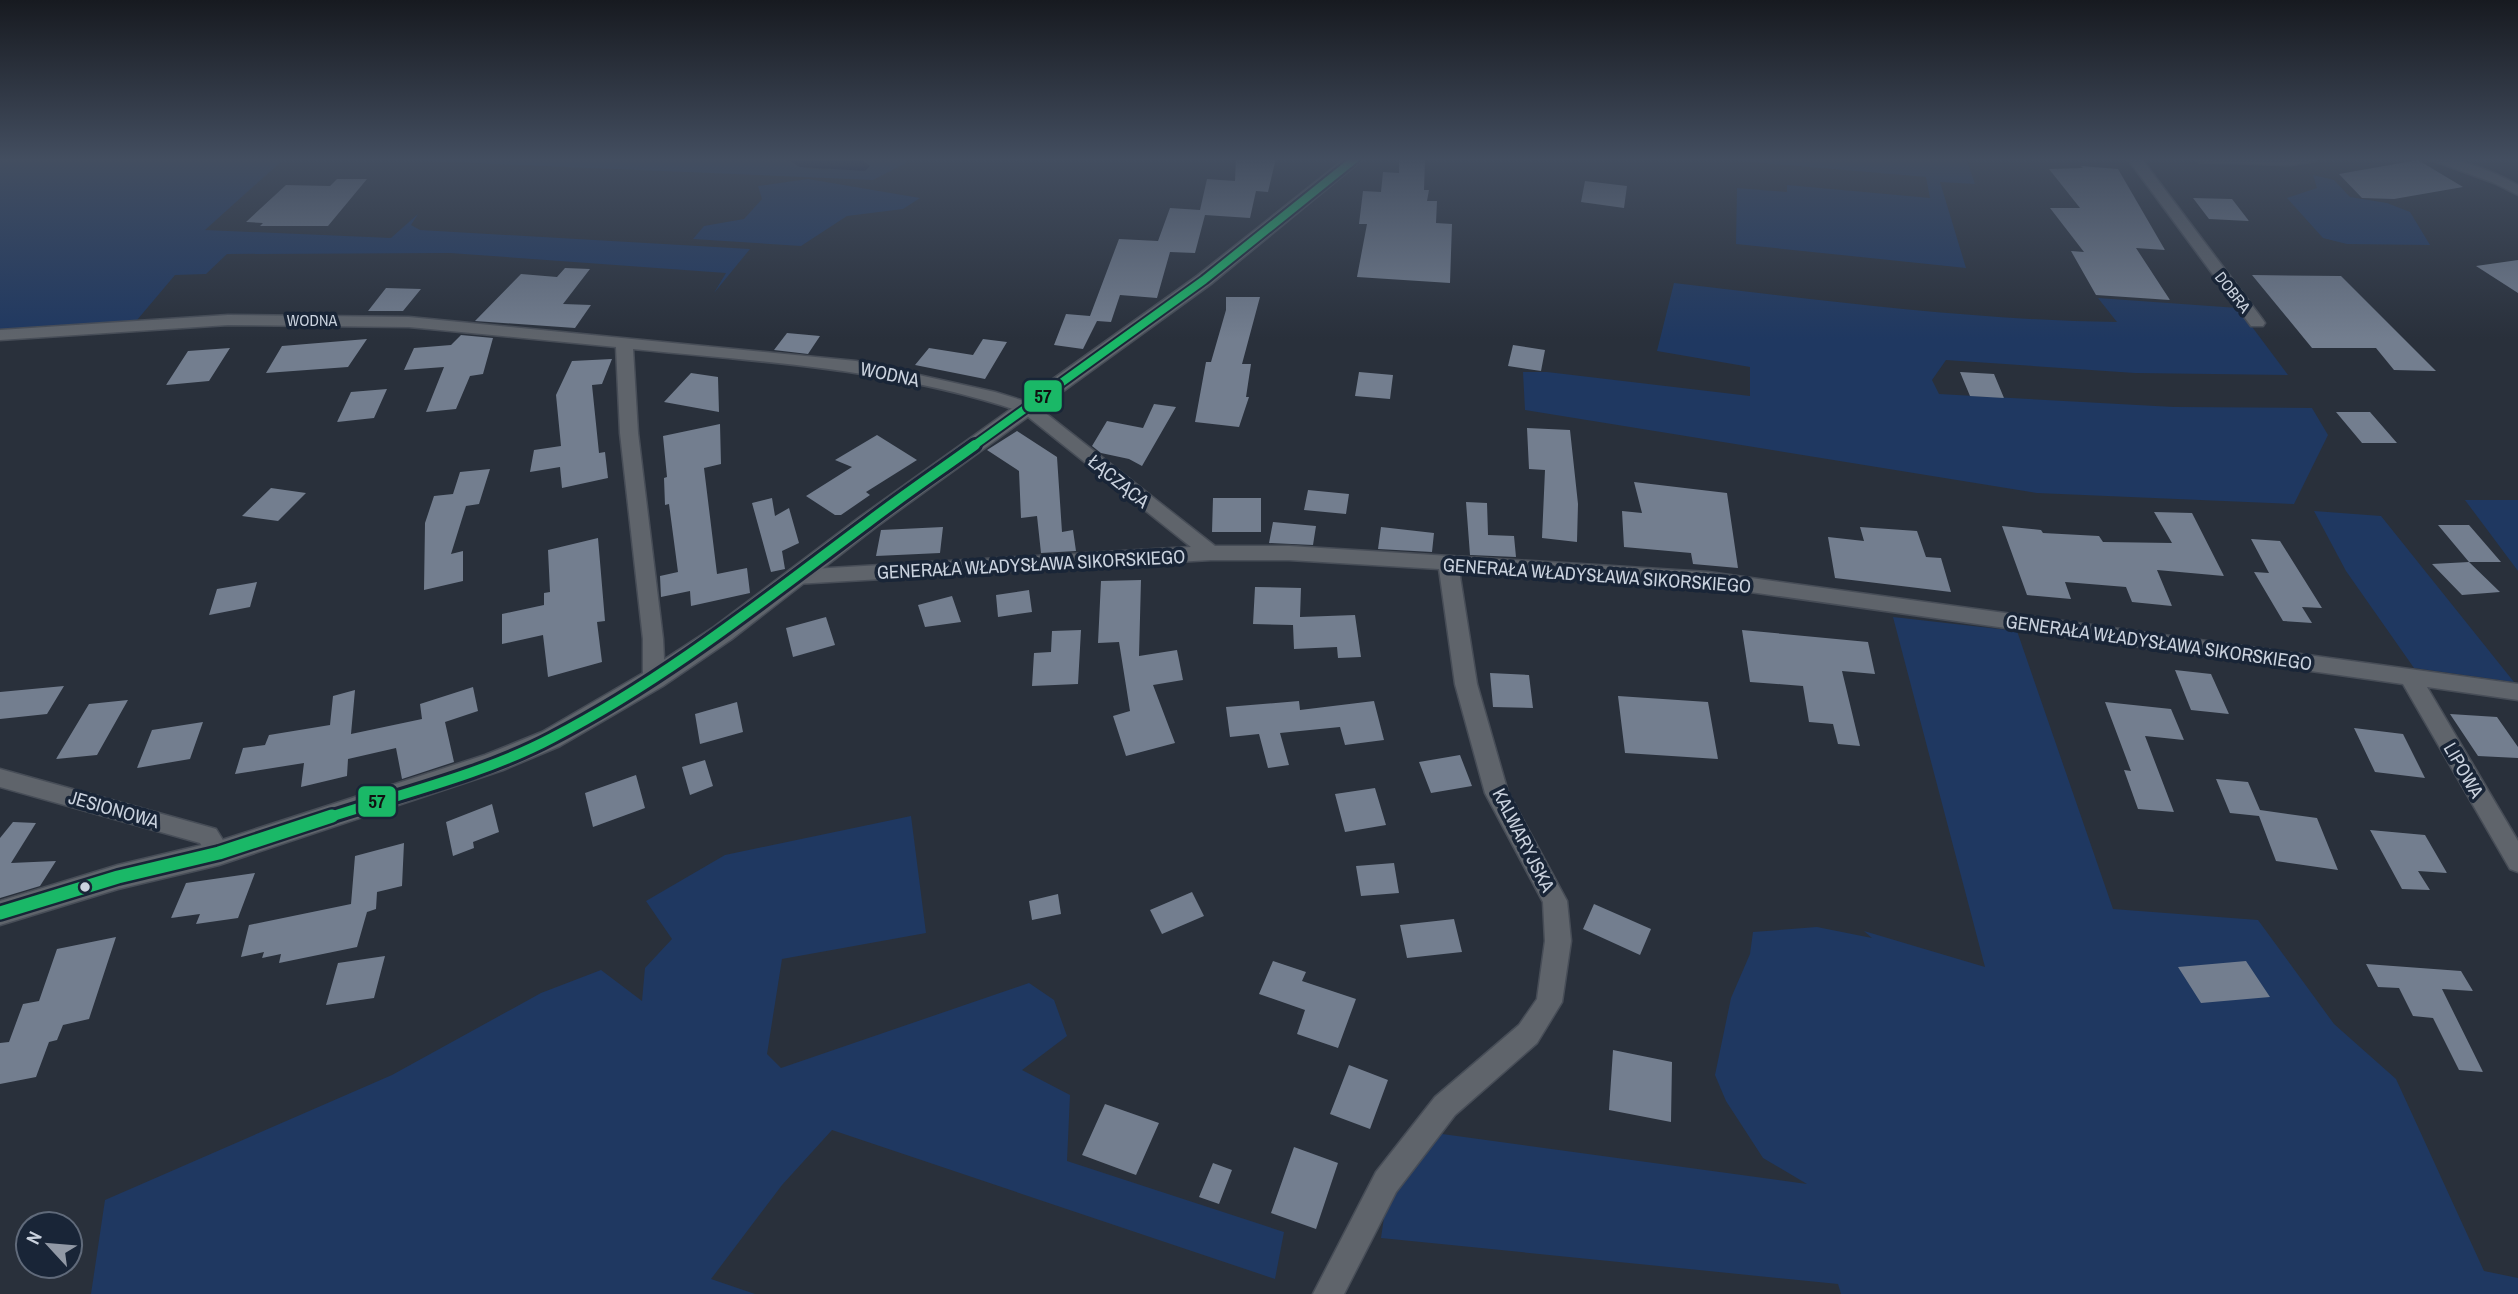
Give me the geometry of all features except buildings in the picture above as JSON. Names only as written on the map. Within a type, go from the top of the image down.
[{"type":"street","points":[[0,912],[118,877],[219,853],[494,763],[551,739],[654,679],[723,634],[795,577],[1204,280],[1281,218]]},
{"type":"street","name":"DOBRA","points":[[2179,218],[2257,323]]},
{"type":"street","name":"WODNA","points":[[0,335],[228,320],[409,322],[856,366],[995,397],[1028,408]]},
{"type":"street","points":[[624,343],[629,433],[653,639],[654,679]]},
{"type":"street","name":"ŁĄCZĄCA","points":[[1028,408],[1211,553]]},
{"type":"street","name":"GENERAŁA WŁADYSŁAWA SIKORSKIEGO","points":[[795,577],[1211,553],[1289,553],[1448,565],[1708,579],[2518,692]]},
{"type":"street","name":"KALWARYJSKA","points":[[1328,1294],[1386,1182],[1445,1106],[1528,1034],[1549,1002],[1558,941],[1555,901],[1497,793],[1466,684],[1448,565]]},
{"type":"street","name":"LIPOWA","points":[[2411,679],[2518,862]]},
{"type":"street","name":"JESIONOWA","points":[[0,778],[208,836],[219,853]]},
{"type":"shaded area","points":[[0,218],[218,218],[205,230],[391,238],[415,218],[411,225],[420,230],[750,249],[714,293],[726,273],[450,253],[227,254],[206,274],[175,275],[132,326],[0,333]]},
{"type":"shaded area","points":[[843,218],[801,246],[693,239],[704,226],[744,219]]},
{"type":"shaded area","points":[[1736,218],[1951,218],[1966,268],[1736,244]]},
{"type":"shaded area","points":[[2305,218],[2414,218],[2430,245],[2347,244],[2323,238]]},
{"type":"shaded area","points":[[1674,283],[1895,308],[2062,320],[2117,322],[2098,298],[2238,308],[2288,375],[2135,373],[1946,360],[1932,380],[1939,394],[2174,407],[2312,408],[2328,435],[2294,504],[2037,493],[1525,410],[1523,372],[1547,372],[1750,396],[1750,367],[1657,351]]},
{"type":"shaded area","points":[[2465,500],[2518,500],[2518,571]]},
{"type":"shaded area","points":[[2314,511],[2381,516],[2514,682],[2414,668],[2346,571]]},
{"type":"shaded area","points":[[1893,617],[2017,631],[2113,909],[2258,920],[2334,1024],[2396,1079],[2484,1271],[2518,1278],[2518,1294],[1841,1294],[1838,1284],[1381,1238],[1386,1204],[1435,1133],[1807,1184],[1763,1158],[1726,1101],[1715,1075],[1731,998],[1750,954],[1753,932],[1817,927],[1872,938],[1864,931],[1985,967]]},
{"type":"shaded area","points":[[911,816],[926,933],[782,959],[767,1054],[781,1068],[1029,983],[1054,1000],[1067,1036],[1022,1070],[1070,1095],[1067,1161],[1284,1232],[1275,1279],[832,1130],[782,1185],[711,1279],[755,1294],[91,1294],[105,1200],[392,1075],[541,993],[601,970],[642,1001],[645,968],[672,939],[646,901],[725,855]]},
{"type":"transit line","name":"57","points":[[0,913],[118,877],[219,853],[494,763],[551,739],[654,679],[723,633],[868,522],[1204,280],[1281,218]]}]
